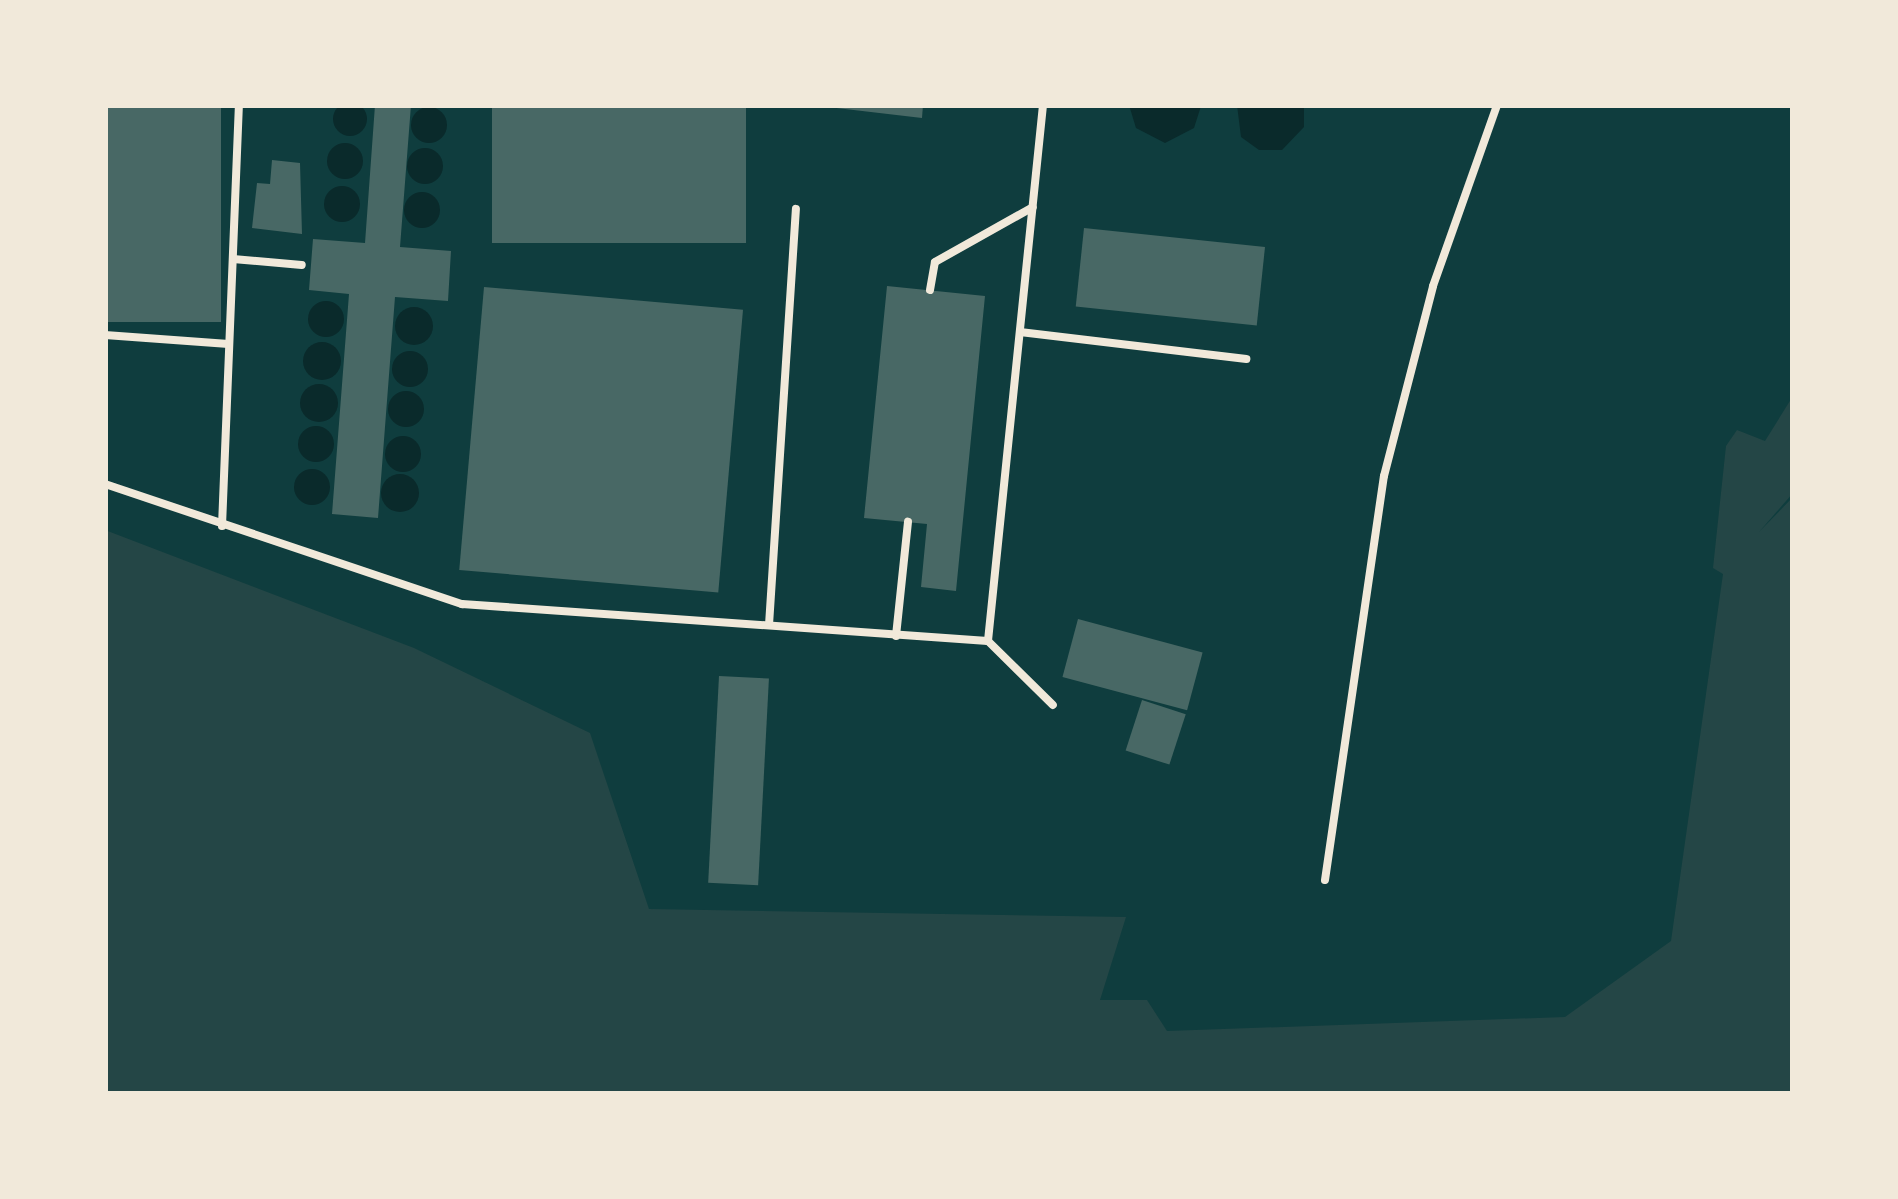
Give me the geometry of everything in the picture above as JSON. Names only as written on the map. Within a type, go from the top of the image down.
[{"type":"lane","points":[[222,526],[239,105]]},
{"type":"lane","points":[[988,641],[1043,105]]},
{"type":"lane","points":[[1325,880],[1384,476],[1434,286],[1497,105]]},
{"type":"lane","points":[[930,290],[935,262],[1032,207]]},
{"type":"lane","points":[[769,625],[796,209]]},
{"type":"lane","points":[[233,259],[302,265]]},
{"type":"lane","points":[[1020,332],[1246,359]]},
{"type":"lane","points":[[105,335],[229,344]]},
{"type":"lane","points":[[105,484],[462,604],[988,641],[1053,705]]},
{"type":"lane","points":[[896,636],[908,522]]},
{"type":"shaded area","points":[[350,102],[362,107],[367,119],[362,131],[350,136],[338,131],[333,119],[338,107]]},
{"type":"shaded area","points":[[1129,105],[1201,106],[1194,128],[1165,143],[1136,128]]},
{"type":"shaded area","points":[[1237,105],[1304,105],[1304,127],[1282,150],[1259,150],[1241,137]]},
{"type":"shaded area","points":[[429,107],[442,112],[447,125],[442,138],[429,143],[416,138],[411,125],[416,112]]},
{"type":"shaded area","points":[[345,143],[358,148],[363,161],[358,174],[345,179],[332,174],[327,161],[332,148]]},
{"type":"shaded area","points":[[425,148],[438,153],[443,166],[438,179],[425,184],[412,179],[407,166],[412,153]]},
{"type":"shaded area","points":[[342,186],[355,191],[360,204],[355,217],[342,222],[329,217],[324,204],[329,191]]},
{"type":"shaded area","points":[[422,192],[435,197],[440,210],[435,223],[422,228],[409,223],[404,210],[409,197]]},
{"type":"shaded area","points":[[326,301],[339,306],[344,319],[339,332],[326,337],[313,332],[308,319],[313,306]]},
{"type":"shaded area","points":[[414,307],[427,313],[433,326],[427,339],[414,345],[401,339],[395,326],[401,313]]},
{"type":"shaded area","points":[[322,342],[335,348],[341,361],[335,374],[322,380],[309,374],[303,361],[309,348]]},
{"type":"shaded area","points":[[410,351],[423,356],[428,369],[423,382],[410,387],[397,382],[392,369],[397,356]]},
{"type":"shaded area","points":[[319,384],[332,390],[338,403],[332,416],[319,422],[306,416],[300,403],[306,390]]},
{"type":"shaded area","points":[[406,391],[419,396],[424,409],[419,422],[406,427],[393,422],[388,409],[393,396]]},
{"type":"shaded area","points":[[1793,396],[1793,493],[1759,532],[1793,497],[1793,1094],[105,1094],[105,530],[414,648],[590,733],[649,909],[1126,917],[1100,1000],[1147,1000],[1167,1031],[1565,1017],[1671,941],[1723,574],[1713,568],[1726,446],[1737,430],[1765,441]]},
{"type":"shaded area","points":[[316,426],[329,431],[334,444],[329,457],[316,462],[303,457],[298,444],[303,431]]},
{"type":"shaded area","points":[[403,436],[416,441],[421,454],[416,467],[403,472],[390,467],[385,454],[390,441]]},
{"type":"shaded area","points":[[312,469],[325,474],[330,487],[325,500],[312,505],[299,500],[294,487],[299,474]]},
{"type":"shaded area","points":[[400,474],[413,480],[419,493],[413,506],[400,512],[387,506],[381,493],[387,480]]},
{"type":"building","points":[[105,105],[221,105],[221,322],[105,322]]},
{"type":"building","points":[[375,105],[411,105],[400,247],[451,251],[448,301],[395,297],[378,518],[332,514],[349,294],[309,290],[313,239],[365,243]]},
{"type":"building","points":[[492,105],[746,105],[746,243],[492,243]]},
{"type":"building","points":[[811,105],[923,105],[922,118]]},
{"type":"building","points":[[272,160],[300,163],[302,234],[252,228],[257,183],[270,184]]},
{"type":"building","points":[[1084,228],[1265,247],[1257,326],[1076,307]]},
{"type":"building","points":[[887,286],[985,296],[956,591],[921,587],[927,524],[864,518]]},
{"type":"building","points":[[484,287],[743,310],[718,593],[459,570]]},
{"type":"building","points":[[1078,619],[1203,652],[1187,710],[1062,677]]},
{"type":"building","points":[[719,676],[769,679],[758,885],[708,883]]},
{"type":"building","points":[[1142,700],[1186,714],[1169,765],[1126,750]]}]
